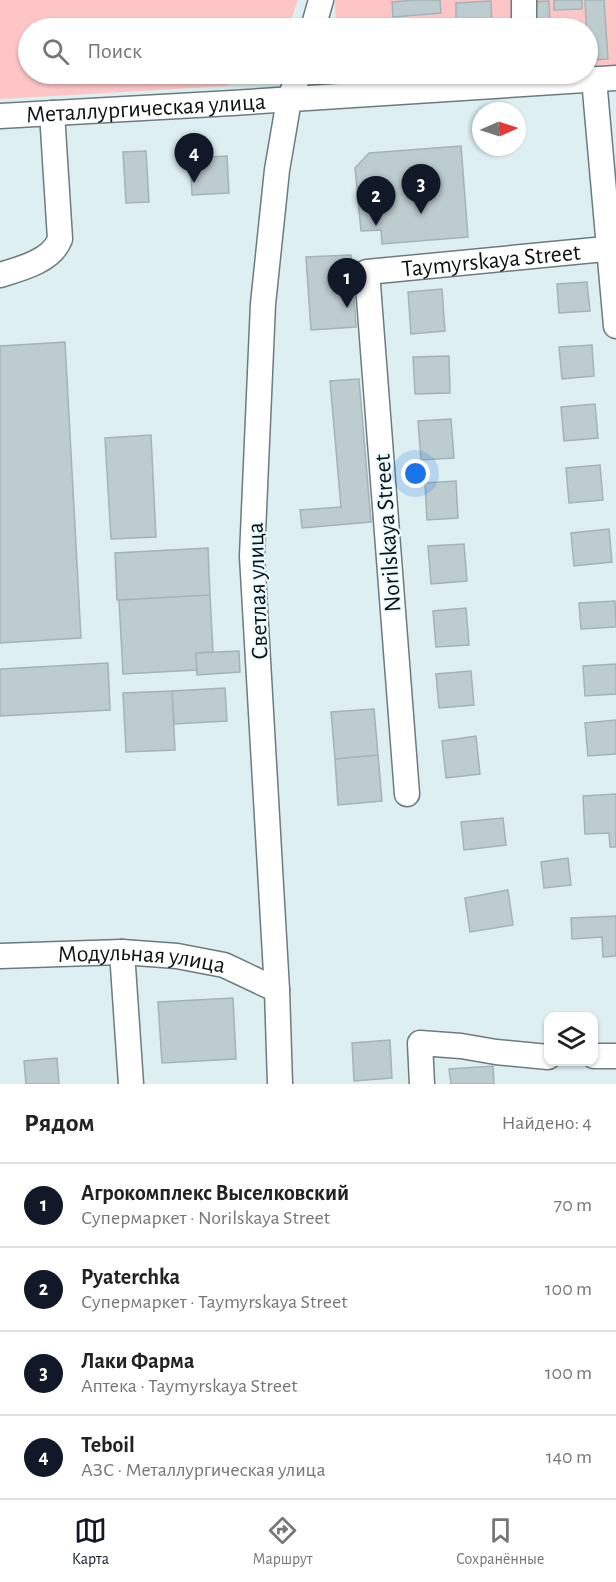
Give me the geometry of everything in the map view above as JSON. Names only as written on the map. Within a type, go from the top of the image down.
[{"type":"street","points":[[316,18],[321,0]]},
{"type":"street","points":[[524,0],[524,18]]},
{"type":"street","points":[[605,79],[616,326]]},
{"type":"street","name":"Светлая улица","points":[[280,1084],[277,990],[252,556],[263,304],[277,170],[289,100],[295,84]]},
{"type":"street","name":"Металлургическая улица","points":[[0,116],[530,84]]},
{"type":"street","points":[[0,275],[34,265],[57,247],[60,239],[52,113]]},
{"type":"street","name":"Taymyrskaya Street","points":[[367,272],[613,248]]},
{"type":"street","name":"Norilskaya Street","points":[[367,272],[407,794]]},
{"type":"street","points":[[122,952],[131,1084]]},
{"type":"street","name":"Модульная улица","points":[[0,956],[122,952],[177,956],[224,964],[277,990]]},
{"type":"street","points":[[422,1084],[420,1043],[544,1057]]},
{"type":"street","points":[[598,1056],[616,1056]]},
{"type":"shaded area","points":[[0,0],[298,0],[292,18],[18,18],[18,84],[231,84],[0,99]]},
{"type":"shaded area","points":[[335,0],[616,0],[616,71],[598,72],[598,18],[336,18]]},
{"type":"shaded area","points":[[340,84],[445,84],[340,92]]},
{"type":"building","points":[[440,0],[441,13],[393,17],[392,2]]},
{"type":"building","points":[[554,0],[582,0],[582,9],[554,10]]},
{"type":"building","points":[[585,0],[604,0],[608,59],[598,60],[598,18],[586,18]]},
{"type":"building","points":[[491,1],[492,18],[456,18],[456,3]]},
{"type":"building","points":[[549,1],[550,18],[528,18],[527,2]]},
{"type":"building","points":[[461,146],[468,237],[382,244],[381,230],[361,231],[355,168],[369,153]]},
{"type":"building","points":[[146,151],[149,202],[126,203],[123,152]]},
{"type":"building","points":[[227,156],[229,193],[192,195],[190,158]]},
{"type":"building","points":[[351,255],[356,327],[311,330],[306,257]]},
{"type":"building","points":[[587,282],[590,311],[559,313],[557,284]]},
{"type":"building","points":[[442,289],[445,331],[411,334],[408,292]]},
{"type":"building","points":[[65,342],[81,638],[0,643],[0,346]]},
{"type":"building","points":[[592,345],[594,376],[562,379],[559,347]]},
{"type":"building","points":[[449,356],[450,393],[415,394],[413,357]]},
{"type":"building","points":[[359,379],[371,522],[302,528],[300,510],[341,507],[330,381]]},
{"type":"building","points":[[595,404],[598,438],[564,441],[561,407]]},
{"type":"building","points":[[451,419],[454,458],[421,460],[418,421]]},
{"type":"building","points":[[151,435],[156,537],[111,539],[105,438]]},
{"type":"building","points":[[600,465],[603,500],[569,503],[566,468]]},
{"type":"building","points":[[456,481],[458,518],[427,520],[425,483]]},
{"type":"building","points":[[609,529],[612,562],[574,566],[571,533]]},
{"type":"building","points":[[464,544],[467,581],[431,584],[428,546]]},
{"type":"building","points":[[208,548],[210,595],[117,600],[115,553]]},
{"type":"building","points":[[210,595],[213,652],[196,653],[197,670],[123,674],[119,600]]},
{"type":"building","points":[[615,601],[616,627],[581,629],[579,603]]},
{"type":"building","points":[[466,608],[469,645],[436,647],[433,611]]},
{"type":"building","points":[[239,651],[240,672],[197,675],[196,653]]},
{"type":"building","points":[[108,663],[110,710],[0,716],[0,669]]},
{"type":"building","points":[[616,664],[616,694],[585,696],[583,666]]},
{"type":"building","points":[[471,671],[474,705],[439,708],[436,674]]},
{"type":"building","points":[[225,688],[227,721],[174,724],[172,691]]},
{"type":"building","points":[[172,691],[175,750],[126,752],[123,693]]},
{"type":"building","points":[[374,709],[378,755],[335,759],[331,712]]},
{"type":"building","points":[[616,720],[616,754],[588,756],[585,723]]},
{"type":"building","points":[[476,736],[480,774],[446,778],[442,741]]},
{"type":"building","points":[[378,755],[382,801],[338,805],[335,759]]},
{"type":"building","points":[[616,794],[616,847],[610,847],[609,833],[585,834],[583,796]]},
{"type":"building","points":[[503,818],[506,845],[464,850],[461,822]]},
{"type":"building","points":[[568,858],[571,885],[544,888],[541,862]]},
{"type":"building","points":[[508,890],[513,925],[470,932],[465,898]]},
{"type":"building","points":[[616,916],[616,956],[603,957],[602,937],[572,939],[571,918]]},
{"type":"building","points":[[233,998],[236,1059],[162,1063],[158,1002]]},
{"type":"building","points":[[390,1040],[392,1078],[354,1081],[352,1043]]},
{"type":"building","points":[[57,1058],[59,1084],[26,1084],[24,1061]]},
{"type":"building","points":[[493,1066],[494,1084],[451,1084],[449,1069]]},
{"type":"place","name":"Teboil","points":[[194,183]]},
{"type":"place","name":"Лаки Фарма","points":[[421,214]]},
{"type":"place","name":"Pyaterchka","points":[[376,226]]},
{"type":"place","name":"Агрокомплекс Выселковский","points":[[347,308]]}]
